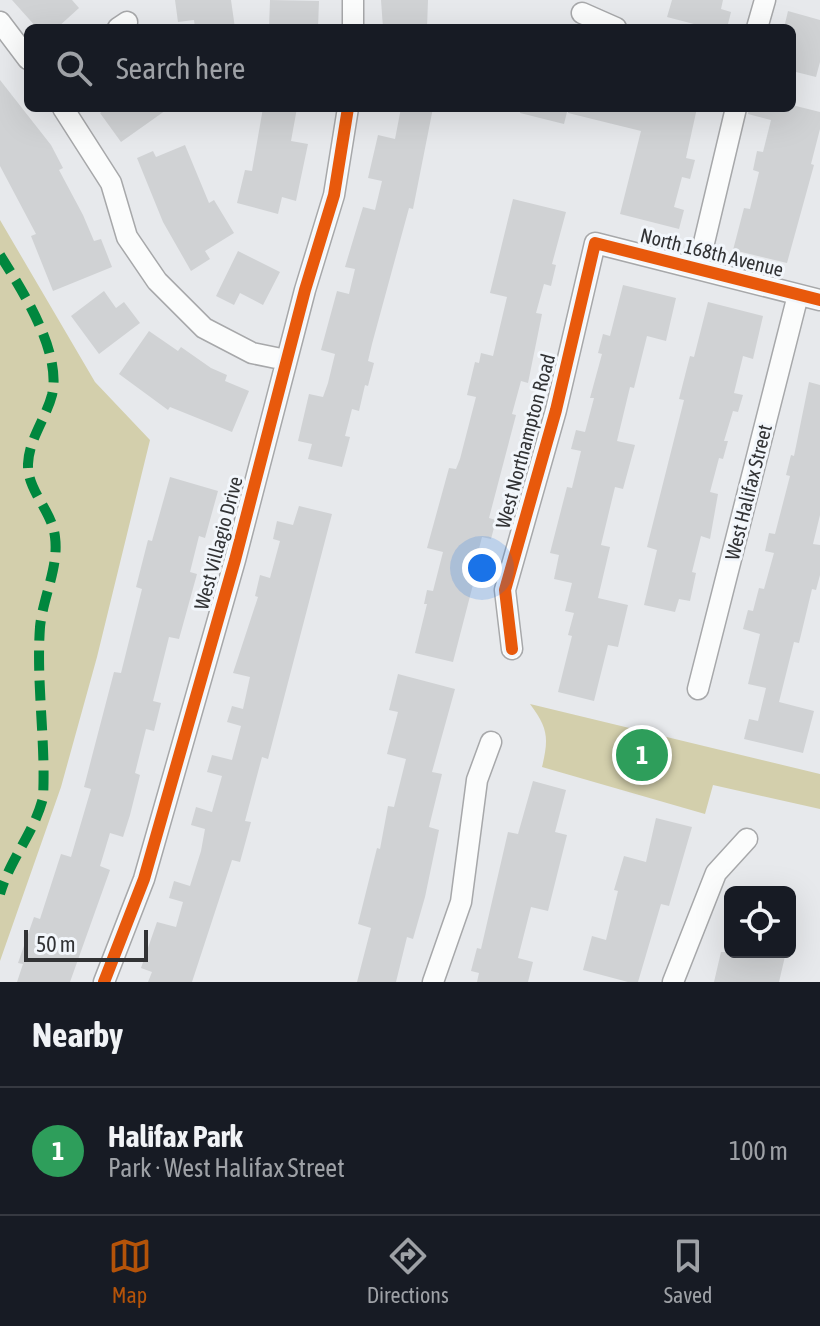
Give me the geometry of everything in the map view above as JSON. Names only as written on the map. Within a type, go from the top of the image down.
[{"type":"street","points":[[353,0],[353,24]]},
{"type":"street","points":[[758,24],[765,0]]},
{"type":"street","points":[[582,13],[607,24]]},
{"type":"street","points":[[0,22],[24,54]]},
{"type":"street","points":[[66,112],[111,183],[127,237],[157,281],[204,328],[252,353],[286,360]]},
{"type":"street","name":"West Villagio Drive","points":[[104,982],[144,879],[235,560],[286,360],[334,195],[347,112]]},
{"type":"street","points":[[698,268],[735,112]]},
{"type":"street","name":"North 168th Avenue","points":[[595,243],[820,300]]},
{"type":"street","name":"West Northampton Road","points":[[512,649],[505,590],[556,410],[595,243]]},
{"type":"street","name":"West Halifax Street","points":[[698,689],[798,295]]},
{"type":"street","points":[[433,982],[461,902],[477,780],[491,742]]},
{"type":"street","points":[[673,982],[716,873],[747,839]]},
{"type":"shaded area","points":[[0,220],[95,382],[150,440],[97,657],[61,787],[0,961]]},
{"type":"shaded area","points":[[530,704],[820,774],[820,809],[713,785],[705,814],[542,767],[545,734]]},
{"type":"building","points":[[12,0],[72,0],[79,8],[61,24],[33,24]]},
{"type":"building","points":[[175,0],[231,0],[234,24],[194,24],[194,20],[178,22]]},
{"type":"building","points":[[270,0],[319,1],[318,24],[269,24]]},
{"type":"building","points":[[381,0],[428,0],[427,24],[383,24]]},
{"type":"building","points":[[672,0],[723,0],[721,9],[731,12],[728,24],[694,24],[667,17]]},
{"type":"building","points":[[788,11],[820,20],[820,62],[816,77],[796,72],[796,24],[785,24]]},
{"type":"building","points":[[0,80],[51,145],[63,168],[59,170],[94,241],[101,239],[112,267],[53,291],[31,236],[36,234],[0,166]]},
{"type":"building","points":[[796,106],[820,112],[820,129],[811,164],[814,165],[787,263],[733,250],[744,208],[750,209],[759,172],[753,170],[757,151],[763,152],[771,120],[748,114],[796,112]]},
{"type":"building","points":[[101,112],[163,112],[121,142]]},
{"type":"building","points":[[262,112],[296,112],[291,141],[308,144],[296,201],[282,197],[278,214],[237,203],[245,170],[252,171]]},
{"type":"building","points":[[400,112],[432,112],[413,209],[409,208],[368,361],[374,363],[359,411],[352,409],[345,436],[350,437],[342,467],[308,459],[312,444],[298,441],[309,394],[323,397],[328,383],[335,354],[321,350],[337,291],[349,294],[355,269],[345,267],[363,207],[375,210],[382,181],[368,178],[378,135],[395,139]]},
{"type":"building","points":[[520,112],[567,112],[564,124]]},
{"type":"building","points":[[696,112],[686,158],[695,160],[690,179],[682,177],[674,207],[684,210],[679,229],[620,214],[641,131],[568,113]]},
{"type":"building","points":[[185,145],[209,203],[214,200],[234,233],[205,251],[210,259],[191,271],[163,222],[137,158],[153,151],[156,157]]},
{"type":"building","points":[[513,199],[566,212],[552,264],[556,265],[551,286],[544,284],[536,313],[542,314],[528,383],[521,381],[512,414],[516,415],[489,518],[496,520],[491,539],[482,537],[453,662],[415,653],[427,604],[424,604],[427,590],[433,591],[443,552],[427,548],[449,468],[456,469],[460,459],[476,397],[467,395],[475,362],[479,363],[481,353],[493,356],[507,297],[490,293]]},
{"type":"building","points":[[238,251],[280,272],[263,305],[240,293],[234,305],[216,296]]},
{"type":"building","points":[[623,285],[676,298],[666,341],[647,336],[617,441],[635,445],[623,489],[615,487],[601,545],[610,547],[598,598],[628,605],[618,647],[608,645],[594,701],[558,692],[572,636],[568,635],[574,613],[565,611],[572,583],[554,579],[559,555],[550,553],[567,487],[572,488],[581,451],[571,449],[576,430],[585,432],[602,354],[598,353],[603,334],[610,336]]},
{"type":"building","points":[[104,291],[116,308],[124,302],[140,323],[99,354],[71,316]]},
{"type":"building","points":[[708,302],[763,316],[753,359],[743,356],[734,393],[743,395],[738,412],[733,411],[724,441],[728,441],[723,459],[719,458],[710,492],[718,494],[710,539],[701,536],[692,572],[696,573],[690,601],[679,599],[675,612],[644,605],[657,550],[647,547],[684,400],[679,399]]},
{"type":"building","points":[[149,331],[178,351],[181,347],[227,375],[225,381],[249,391],[232,432],[170,407],[168,410],[119,374]]},
{"type":"building","points":[[809,382],[820,385],[820,515],[813,544],[820,545],[820,575],[816,590],[812,589],[799,643],[794,642],[779,702],[814,711],[803,753],[744,739],[749,719],[758,721],[766,688],[748,684],[760,634],[743,629],[748,610],[753,611],[759,588],[764,589],[774,553],[765,551],[769,533],[775,534]]},
{"type":"building","points":[[170,477],[218,491],[205,538],[199,536],[190,572],[197,574],[179,639],[169,637],[153,701],[161,703],[154,731],[146,729],[135,773],[140,775],[130,815],[123,837],[110,833],[100,866],[110,870],[70,982],[17,982],[23,964],[18,963],[34,917],[40,919],[61,854],[71,857],[91,789],[84,787],[114,672],[121,673],[142,589],[136,587],[148,540],[152,541]]},
{"type":"building","points":[[299,506],[332,514],[268,759],[262,757],[245,821],[251,822],[240,862],[232,860],[192,982],[148,982],[152,972],[141,968],[157,922],[176,927],[183,902],[169,898],[174,881],[190,886],[201,851],[205,829],[191,825],[196,807],[212,812],[222,776],[207,772],[212,755],[232,760],[241,726],[227,722],[232,706],[243,709],[250,677],[233,673],[258,597],[255,596],[260,575],[270,578],[280,541],[273,539],[277,521],[293,525]]},
{"type":"building","points":[[398,674],[455,689],[432,772],[442,774],[429,827],[439,830],[425,897],[413,939],[407,937],[396,982],[357,982],[371,928],[358,924],[377,848],[380,849],[388,806],[394,807],[406,759],[387,754],[398,712],[389,710]]},
{"type":"building","points":[[533,781],[566,790],[555,832],[567,835],[548,911],[531,907],[518,958],[533,962],[528,982],[477,982],[479,973],[471,971],[477,948],[481,949],[508,832],[518,834]]},
{"type":"building","points":[[656,818],[692,827],[669,906],[661,904],[638,982],[583,970],[592,936],[606,940],[618,891],[614,890],[624,856],[646,862]]},
{"type":"building","points":[[721,952],[724,952],[724,958],[785,958],[779,982],[714,982]]},
{"type":"marked path","points":[[0,255],[38,322],[51,360],[54,378],[52,395],[31,446],[28,464],[31,483],[53,527],[56,548],[40,627],[43,798],[0,894]]},
{"type":"cycle path","points":[[104,982],[144,879],[235,560],[305,290],[334,195],[347,112]]},
{"type":"cycle path","points":[[512,649],[505,590],[556,410],[595,243],[820,300]]},
{"type":"place","name":"Halifax Park","points":[[642,755]]}]
